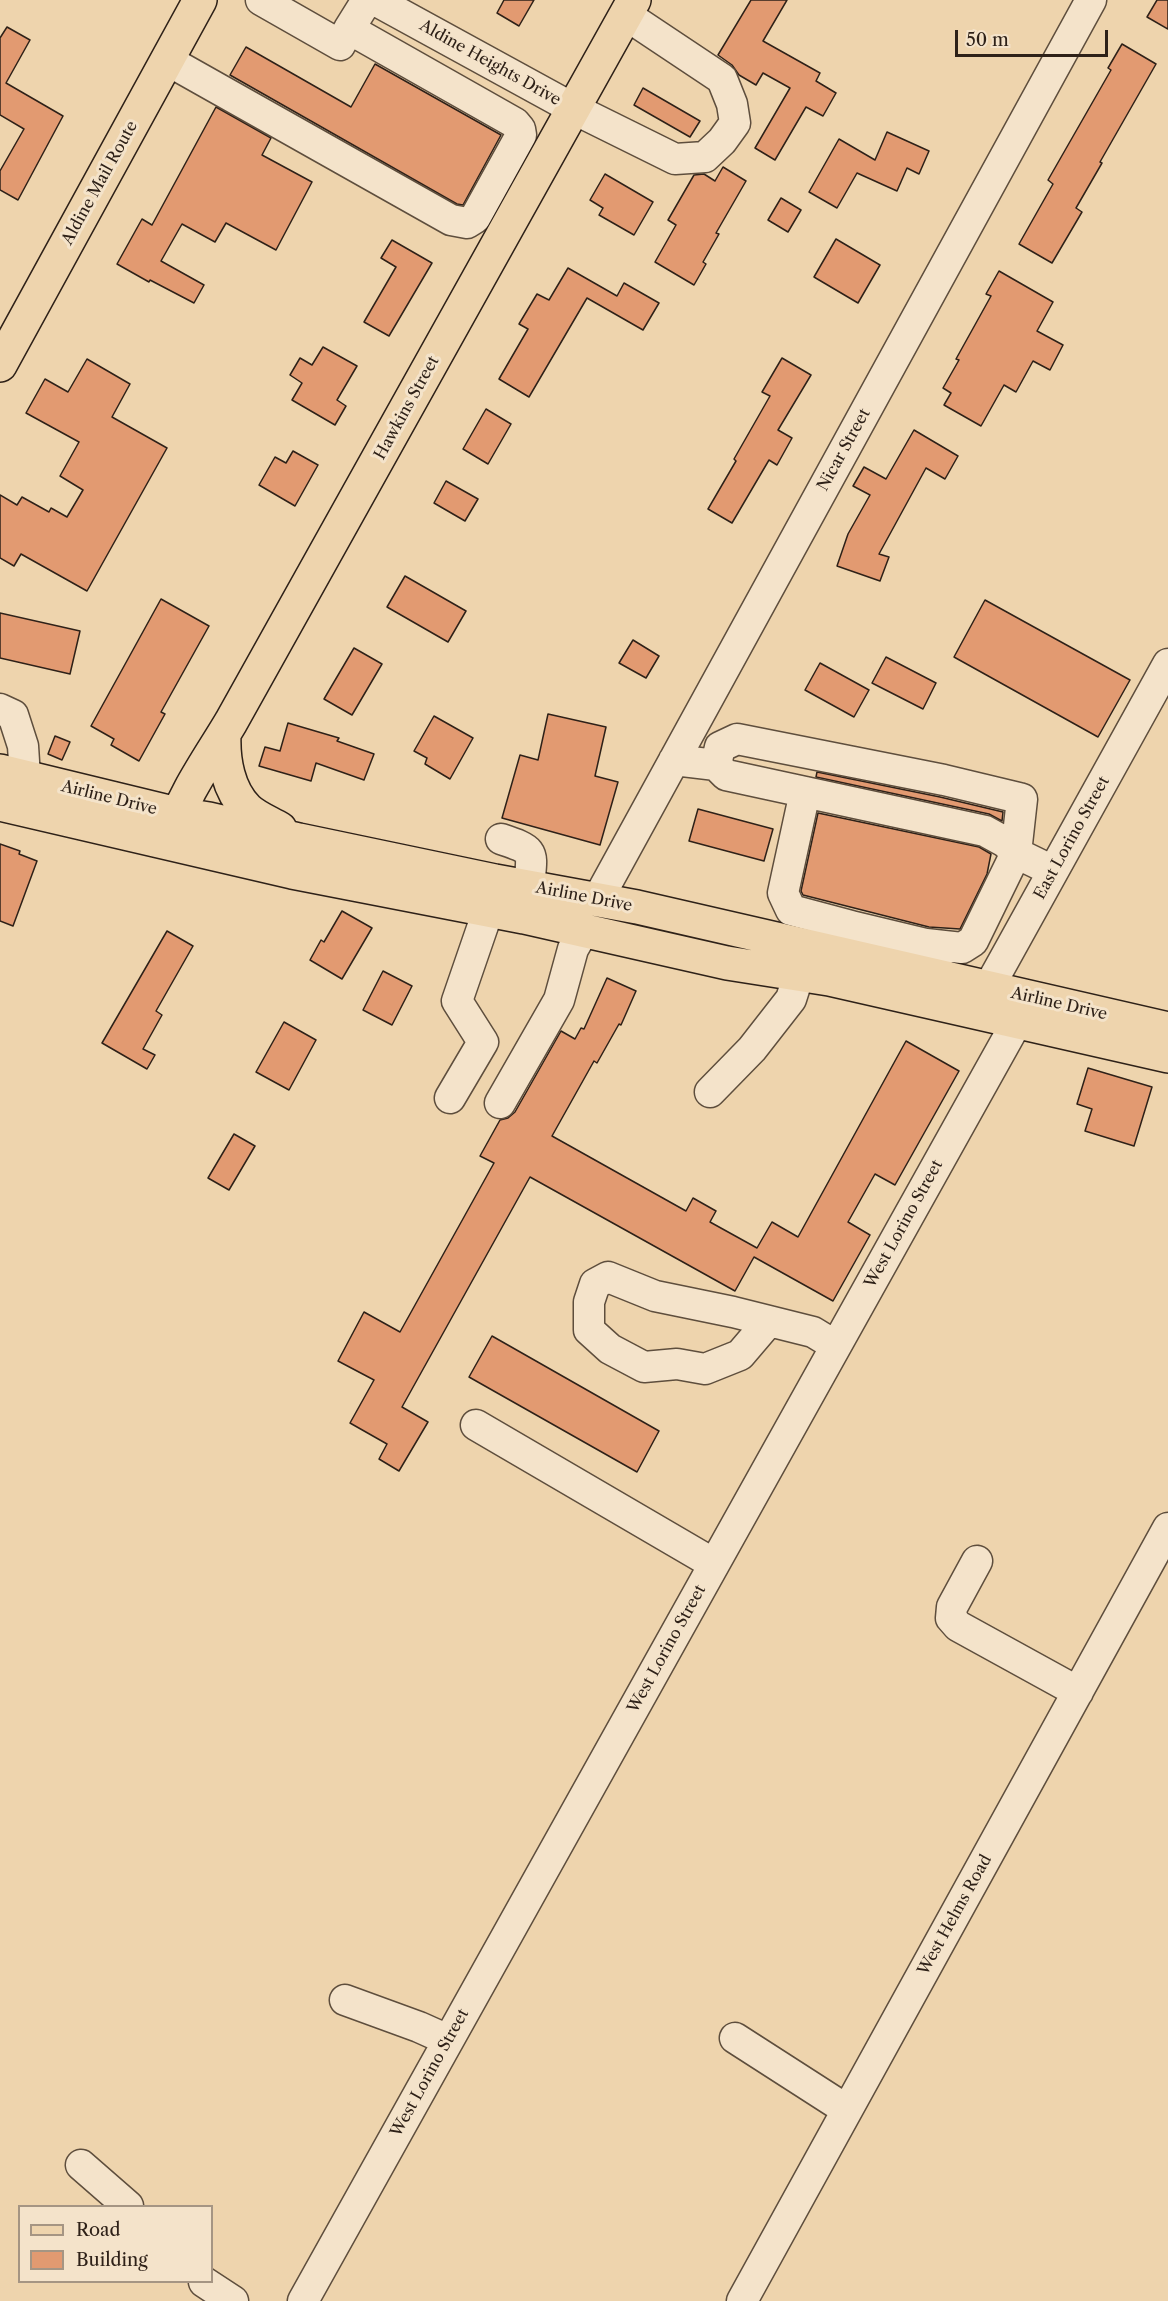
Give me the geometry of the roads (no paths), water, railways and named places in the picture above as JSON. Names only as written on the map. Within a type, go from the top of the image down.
[{"type":"main road","name":"Aldine Mail Route","points":[[0,365],[200,0]]},
{"type":"main road","name":"Hawkins Street","points":[[173,828],[630,7]]},
{"type":"main road","points":[[224,735],[224,756],[231,785],[247,809],[299,840]]},
{"type":"main road","name":"Airline Drive","points":[[13,774],[173,828],[292,872],[584,930],[727,963],[1168,1029]]},
{"type":"main road","name":"Airline Drive","points":[[0,804],[173,828],[209,819],[299,840],[529,887],[843,939],[936,975],[983,1000]]},
{"type":"main road","name":"Airline Drive","points":[[1023,1009],[1168,1056]]},
{"type":"street","points":[[261,0],[340,45],[367,0]]},
{"type":"street","name":"Aldine Heights Drive","points":[[375,0],[574,109],[675,159],[705,157],[722,141],[735,123],[732,104],[722,79],[630,7]]},
{"type":"street","name":"Nicar Street","points":[[598,899],[1091,0]]},
{"type":"street","points":[[167,60],[451,220],[467,222],[475,218],[521,135],[520,129],[515,123],[349,29]]},
{"type":"street","name":"East Lorino Street","points":[[983,1000],[1168,664]]},
{"type":"street","points":[[0,709],[13,715],[23,746],[13,774]]},
{"type":"street","points":[[716,765],[720,747],[737,739],[944,780],[1022,799],[1016,853],[973,941],[962,948],[843,939],[791,910],[783,893],[805,792]]},
{"type":"street","points":[[674,760],[716,765],[726,775],[985,831],[1005,842],[1016,853],[1053,871]]},
{"type":"street","points":[[501,839],[527,847],[531,853],[529,887]]},
{"type":"street","points":[[450,1098],[483,1042],[457,1001],[488,911]]},
{"type":"street","points":[[500,1103],[559,1000],[573,950],[584,930]]},
{"type":"street","points":[[926,944],[938,954],[936,975]]},
{"type":"street","points":[[710,1092],[752,1049],[790,999],[799,974]]},
{"type":"street","name":"West Lorino Street","points":[[303,2301],[1023,1009]]},
{"type":"street","points":[[769,1321],[740,1355],[705,1370],[677,1364],[644,1367],[610,1349],[588,1330],[589,1302],[594,1284],[608,1277],[655,1296],[769,1321],[813,1332],[836,1346]]},
{"type":"street","points":[[476,1425],[714,1564]]},
{"type":"street","name":"West Helms Road","points":[[742,2301],[1168,1528]]},
{"type":"street","points":[[977,1561],[952,1607],[951,1618],[958,1626],[1078,1692]]},
{"type":"street","points":[[345,2001],[419,2027],[448,2040]]},
{"type":"street","points":[[735,2038],[847,2110]]},
{"type":"street","points":[[81,2165],[127,2205]]},
{"type":"street","points":[[206,2283],[233,2301]]}]
